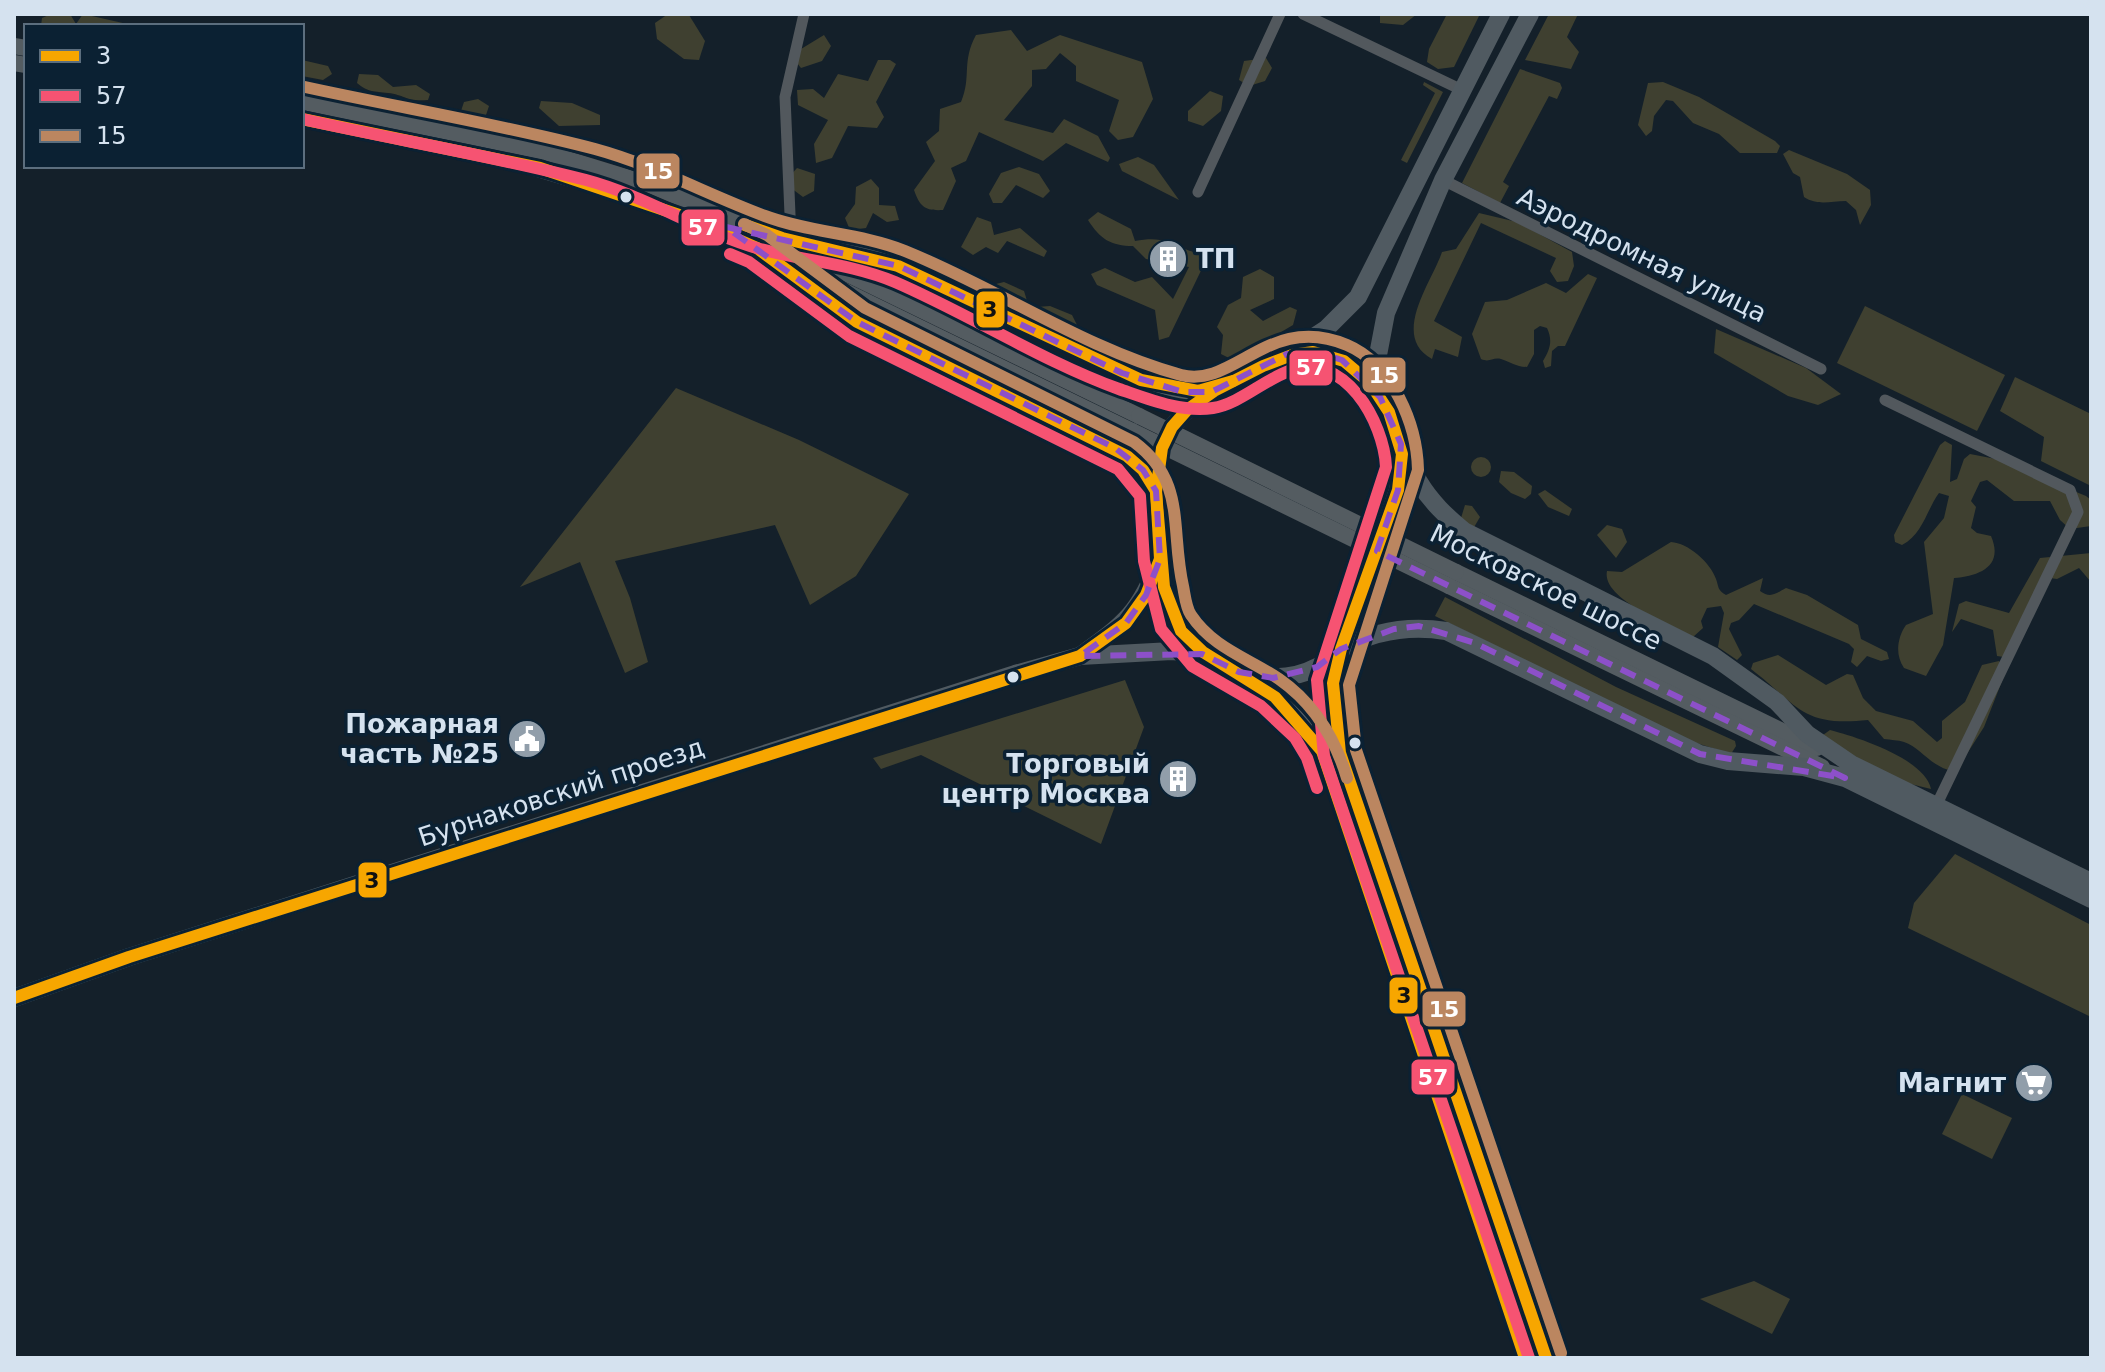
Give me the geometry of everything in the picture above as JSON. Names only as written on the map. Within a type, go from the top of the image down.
[{"type":"main road","points":[[1202,654],[1174,620],[1167,602],[1160,559],[1156,491],[1158,459],[1165,438],[1192,404],[1287,354],[1326,329],[1358,297],[1379,262],[1417,176],[1501,14]]},
{"type":"main road","points":[[1380,397],[1378,355],[1386,313],[1443,180],[1530,14]]},
{"type":"main road","name":"Московское шоссе","points":[[304,103],[591,165],[645,183],[1848,771],[2091,899]]},
{"type":"main road","name":"Московское шоссе","points":[[304,119],[511,161],[586,181],[760,241]]},
{"type":"main road","points":[[760,241],[791,238],[899,266],[1122,373],[1183,392],[1211,392]]},
{"type":"main road","points":[[760,241],[857,322],[1127,456],[1143,470],[1156,491]]},
{"type":"main road","points":[[1287,354],[1316,352],[1342,360],[1363,375],[1380,397],[1419,482],[1437,508],[1464,531],[1713,656],[1777,702],[1848,771]]},
{"type":"main road","points":[[1401,444],[1398,490],[1341,649],[1333,683],[1332,705],[1340,753],[1546,1358]]},
{"type":"main road","points":[[1080,656],[1126,623],[1146,595],[1160,559]]},
{"type":"main road","points":[[1239,672],[1273,678],[1297,675],[1317,667],[1341,649],[1394,629],[1419,626],[1446,631],[1700,754],[1728,761],[1848,771]]},
{"type":"main road","points":[[1080,656],[1172,651],[1202,654],[1239,672],[1271,693],[1308,728],[1322,751],[1525,1358]]},
{"type":"main road","name":"Бурнаковский проезд","points":[[14,998],[188,938],[1080,656]]},
{"type":"main road","name":"Московское шоссе","points":[[1848,771],[1936,806],[2091,882]]},
{"type":"street","points":[[791,238],[785,97],[804,14]]},
{"type":"street","points":[[1198,192],[1280,14]]},
{"type":"street","points":[[1303,14],[1462,90]]},
{"type":"street","name":"Аэродромная улица","points":[[1443,180],[1821,369]]},
{"type":"street","points":[[1885,400],[2070,490],[2078,512],[1936,806]]},
{"type":"highlighted area","points":[[726,227],[899,266],[1122,373],[1183,392],[1211,392],[1287,354],[1316,352],[1342,360],[1380,397],[1401,444],[1398,490],[1377,551],[1845,778],[1700,754],[1475,643],[1419,626],[1394,629],[1341,649],[1317,667],[1273,678],[1239,672],[1202,654],[1080,656],[1126,623],[1146,595],[1160,559],[1156,491],[1143,470],[1115,448],[857,322]]},
{"type":"green space","points":[[51,14],[70,14],[76,24],[41,24],[42,18]]},
{"type":"green space","points":[[83,14],[127,24],[76,24]]},
{"type":"green space","points":[[668,14],[689,15],[705,41],[699,60],[684,59],[657,39],[655,23]]},
{"type":"green space","points":[[1380,14],[1417,14],[1403,25],[1380,23]]},
{"type":"green space","points":[[1447,14],[1480,14],[1454,67],[1438,69],[1427,62],[1429,49]]},
{"type":"green space","points":[[1549,14],[1578,14],[1567,37],[1579,52],[1571,69],[1525,60]]},
{"type":"green space","points":[[1011,30],[1027,51],[1060,35],[1142,62],[1153,99],[1133,137],[1118,140],[1109,131],[1119,100],[1076,81],[1076,66],[1060,53],[1046,69],[1032,70],[1032,86],[1004,120],[1053,133],[1064,119],[1098,136],[1110,158],[1108,162],[1066,143],[1043,161],[979,132],[966,161],[951,168],[956,181],[943,210],[927,209],[914,190],[935,161],[926,142],[939,131],[940,109],[961,102],[969,54],[976,35]]},
{"type":"green space","points":[[824,35],[831,46],[822,61],[801,68],[797,63],[801,49]]},
{"type":"green space","points":[[1266,58],[1272,68],[1265,81],[1249,86],[1239,80],[1244,61]]},
{"type":"green space","points":[[304,60],[328,66],[332,74],[323,80],[304,76]]},
{"type":"green space","points":[[878,60],[890,60],[896,64],[876,102],[884,117],[877,128],[848,126],[832,158],[816,163],[814,144],[828,120],[798,105],[797,90],[813,89],[824,98],[838,74],[868,81]]},
{"type":"green space","points":[[1520,69],[1560,83],[1562,88],[1557,99],[1549,96],[1503,182],[1509,186],[1500,203],[1462,183]]},
{"type":"green space","points":[[359,74],[378,75],[393,87],[416,85],[430,94],[428,100],[421,100],[372,91],[357,83]]},
{"type":"green space","points":[[1424,82],[1443,92],[1407,163],[1401,160],[1435,93],[1423,85]]},
{"type":"green space","points":[[1663,82],[1699,97],[1775,141],[1780,146],[1777,153],[1740,153],[1719,134],[1693,123],[1673,101],[1666,100],[1654,116],[1652,131],[1646,136],[1638,125],[1648,83]]},
{"type":"green space","points":[[1210,91],[1223,96],[1221,111],[1203,126],[1188,121],[1188,111]]},
{"type":"green space","points":[[478,99],[489,106],[486,115],[474,120],[461,111],[464,102]]},
{"type":"green space","points":[[541,101],[572,103],[600,115],[600,125],[559,126],[539,108]]},
{"type":"green space","points":[[1789,150],[1847,174],[1870,190],[1871,205],[1860,225],[1856,210],[1846,201],[1819,202],[1804,197],[1800,177],[1793,173],[1783,154]]},
{"type":"green space","points":[[1138,157],[1154,165],[1179,200],[1122,171],[1119,164]]},
{"type":"green space","points":[[1019,167],[1039,174],[1050,191],[1043,198],[1016,185],[1002,203],[993,203],[989,194],[1001,173]]},
{"type":"green space","points":[[797,168],[815,174],[814,191],[803,197],[791,188],[789,177]]},
{"type":"green space","points":[[871,179],[879,188],[879,205],[895,206],[899,220],[887,222],[873,213],[866,228],[850,230],[845,218],[855,204],[856,187]]},
{"type":"green space","points":[[1098,212],[1131,229],[1135,241],[1159,240],[1209,254],[1169,337],[1159,340],[1155,310],[1097,285],[1091,274],[1105,268],[1135,282],[1152,277],[1173,299],[1189,267],[1146,259],[1133,246],[1107,240],[1088,220]]},
{"type":"green space","points":[[1479,213],[1517,222],[1572,252],[1574,266],[1568,281],[1557,282],[1550,271],[1556,258],[1481,223],[1434,321],[1462,337],[1458,357],[1435,349],[1432,359],[1420,349],[1414,337],[1418,308],[1442,252],[1456,249]]},
{"type":"green space","points":[[977,217],[991,222],[994,235],[1020,228],[1047,251],[1044,257],[1007,241],[998,253],[986,247],[973,255],[961,247]]},
{"type":"green space","points":[[1260,269],[1274,277],[1274,299],[1250,310],[1263,321],[1290,307],[1297,310],[1293,325],[1233,360],[1221,354],[1223,335],[1217,327],[1228,305],[1241,298],[1243,277]]},
{"type":"green space","points":[[1588,274],[1597,278],[1565,346],[1558,346],[1552,351],[1551,366],[1545,368],[1543,361],[1550,345],[1549,333],[1547,328],[1540,326],[1534,330],[1534,354],[1527,367],[1501,359],[1481,359],[1472,334],[1485,302],[1507,300],[1546,283],[1566,293]]},
{"type":"green space","points":[[1004,282],[1024,291],[1028,304],[1020,308],[995,294],[992,285]]},
{"type":"green space","points":[[1050,306],[1072,315],[1078,327],[1066,332],[1041,319],[1037,307]]},
{"type":"green space","points":[[1865,306],[2005,375],[1977,431],[1837,363]]},
{"type":"green space","points":[[1716,329],[1806,368],[1841,394],[1818,405],[1788,396],[1714,353]]},
{"type":"green space","points":[[2015,377],[2091,414],[2091,486],[2041,461],[2044,437],[2000,411]]},
{"type":"green space","points":[[676,388],[799,440],[909,494],[856,576],[810,605],[775,525],[615,561],[630,598],[648,662],[625,673],[580,562],[520,587]]},
{"type":"green space","points":[[1945,441],[1952,445],[1950,482],[1957,479],[1964,459],[1970,454],[1996,459],[2086,496],[2091,500],[2091,526],[2070,529],[2060,520],[2050,501],[2014,501],[1987,480],[1980,482],[1971,501],[1976,507],[1971,528],[1977,533],[1991,536],[1994,555],[1992,562],[1981,572],[1954,578],[1943,645],[1926,676],[1904,668],[1898,646],[1906,625],[1933,614],[1924,542],[1944,518],[1949,496],[1939,493],[1920,528],[1902,545],[1895,542],[1894,535],[1940,445]]},
{"type":"green space","points":[[1477,457],[1485,457],[1491,467],[1485,477],[1477,477],[1471,471],[1471,463]]},
{"type":"green space","points":[[1501,471],[1514,472],[1532,486],[1531,494],[1525,499],[1511,493],[1499,482]]},
{"type":"green space","points":[[1545,490],[1572,509],[1569,516],[1548,507],[1538,494]]},
{"type":"green space","points":[[1465,505],[1472,506],[1480,517],[1473,529],[1461,518]]},
{"type":"green space","points":[[1607,525],[1622,529],[1627,542],[1616,558],[1597,535]]},
{"type":"green space","points":[[1671,542],[1684,546],[1704,560],[1720,590],[1726,595],[1763,578],[1760,591],[1767,595],[1786,588],[1807,595],[1858,625],[1861,639],[1887,652],[1889,659],[1881,661],[1867,656],[1857,667],[1851,662],[1854,649],[1849,644],[1754,604],[1739,620],[1731,623],[1729,629],[1742,655],[1737,660],[1718,647],[1724,613],[1721,606],[1707,608],[1701,621],[1703,628],[1693,637],[1655,619],[1615,592],[1608,581],[1607,571],[1622,572]]},
{"type":"green space","points":[[2091,553],[2091,582],[2079,568],[2057,579],[2050,578],[2004,657],[1997,656],[1993,630],[1961,619],[1952,632],[1959,604],[1966,601],[2009,613],[2040,558]]},
{"type":"green space","points":[[1445,597],[1616,687],[1735,741],[1736,746],[1731,754],[1684,739],[1435,616]]},
{"type":"green space","points":[[1778,655],[1826,685],[1847,674],[1853,675],[1863,698],[1876,711],[1913,721],[1937,742],[1942,738],[1942,721],[1965,702],[1982,665],[1999,661],[2006,671],[1984,727],[1956,771],[1941,767],[1904,742],[1884,739],[1868,720],[1828,720],[1802,711],[1751,669],[1753,663]]},
{"type":"green space","points":[[1125,680],[1144,727],[1101,844],[921,755],[881,769],[873,758]]},
{"type":"green space","points":[[1830,730],[1904,759],[1926,778],[1931,789],[1882,777],[1823,735]]},
{"type":"green space","points":[[1955,854],[2091,925],[2091,1017],[1908,928],[1914,903]]},
{"type":"green space","points":[[1962,1094],[2012,1118],[1992,1159],[1942,1134]]},
{"type":"green space","points":[[1754,1281],[1790,1299],[1772,1334],[1700,1299]]},
{"type":"transit line","name":"15","points":[[305,87],[595,149],[782,222],[888,245],[940,266],[1110,350],[1181,375],[1200,376],[1218,372],[1274,344],[1296,338],[1320,337],[1347,345],[1377,366],[1399,397],[1407,415],[1417,452],[1418,470],[1349,685],[1356,750],[1561,1353]]},
{"type":"transit line","name":"3","points":[[14,998],[129,957],[1080,656],[1126,623],[1146,595],[1160,559],[1156,491],[1143,470],[1127,456],[857,322],[757,248],[691,219],[540,168],[304,119]]},
{"type":"transit line","name":"57","points":[[304,119],[586,180],[630,195],[738,242],[879,276],[1091,378],[1165,404],[1189,409],[1223,406],[1280,375],[1309,367],[1327,371],[1343,380],[1357,394],[1378,430],[1386,467],[1317,680],[1324,756],[1529,1358]]},
{"type":"transit line","name":"15","points":[[744,224],[767,235],[865,308],[1134,442],[1151,457],[1162,473],[1174,507],[1179,565],[1191,615],[1220,644],[1279,679],[1303,699],[1330,736],[1347,778]]},
{"type":"transit line","name":"3","points":[[745,225],[782,238],[898,266],[1141,380],[1198,391],[1233,381]]},
{"type":"transit line","name":"57","points":[[730,254],[749,262],[849,336],[1118,469],[1140,496],[1144,561],[1161,629],[1192,666],[1261,706],[1295,738],[1307,758],[1317,788]]},
{"type":"transit line","name":"3","points":[[1525,1358],[1322,751],[1275,697],[1203,652],[1181,631],[1164,587],[1156,492],[1162,448],[1172,427],[1187,410],[1214,391],[1292,355],[1313,352],[1344,361],[1370,383],[1389,412],[1402,454],[1398,490],[1341,649],[1333,683],[1340,753],[1546,1358]]},
{"type":"place","name":"ТП","points":[[1168,259]]},
{"type":"place","name":"Пожарная часть №25","points":[[527,739]]},
{"type":"place","name":"Торговый центр Москва","points":[[1178,779]]},
{"type":"place","name":"Магнит","points":[[2034,1083]]}]
